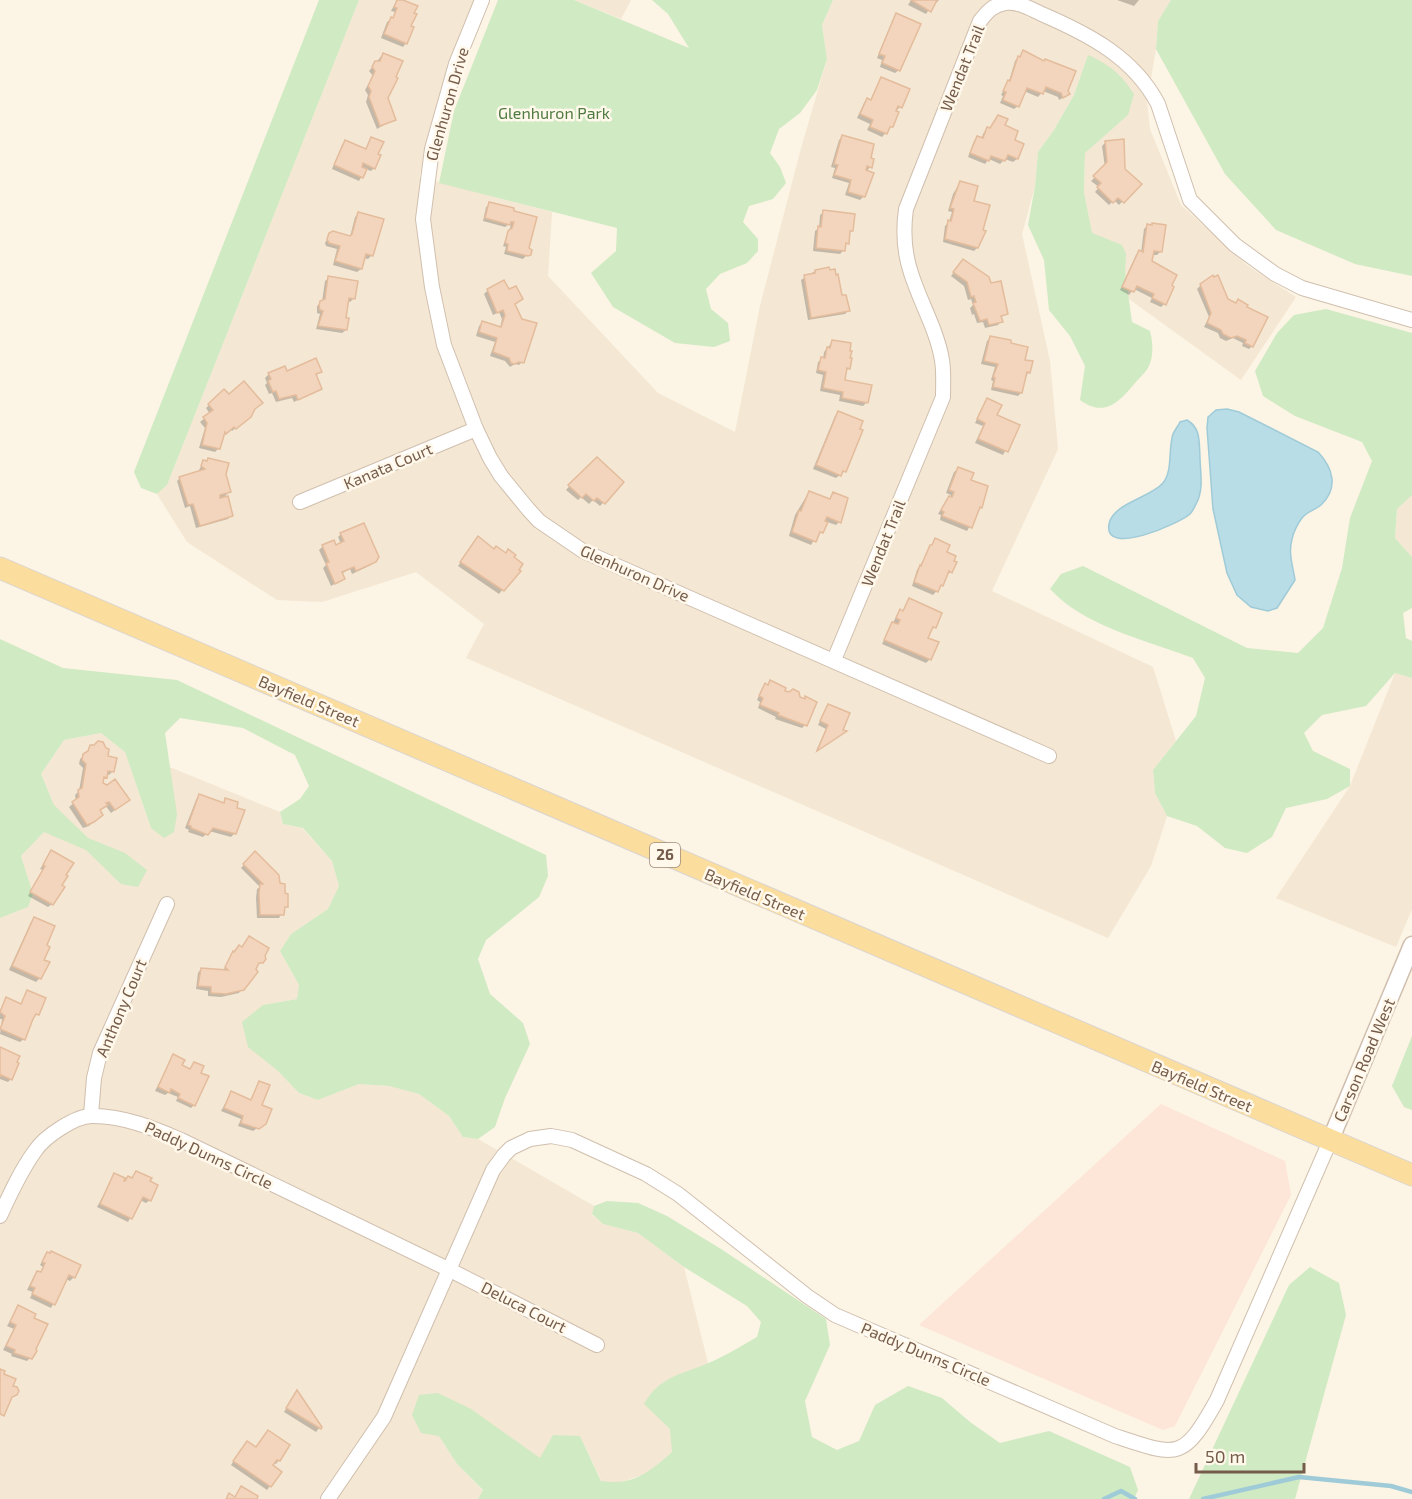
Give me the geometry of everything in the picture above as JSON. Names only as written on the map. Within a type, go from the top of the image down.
[{"type":"main road","name":"Bayfield Street","points":[[0,568],[1330,1142],[1412,1175]]},
{"type":"street","name":"Glenhuron Drive","points":[[482,0],[456,64],[432,149],[423,219],[432,287],[444,345],[476,429],[490,458],[514,493],[539,521],[584,551],[1049,756]]},
{"type":"street","name":"Wendat Trail","points":[[834,660],[943,397],[944,374],[938,344],[910,272],[906,252],[904,237],[906,208],[980,21],[992,8],[1008,2],[1017,3],[1082,31],[1134,69],[1158,104],[1190,200],[1217,228],[1255,260],[1302,288],[1412,320]]},
{"type":"street","name":"Kanata Court","points":[[300,502],[476,429]]},
{"type":"street","name":"Anthony Court","points":[[91,1115],[94,1078],[100,1053],[166,904]]},
{"type":"street","name":"Carson Road West","points":[[1330,1142],[1412,945]]},
{"type":"street","name":"Paddy Dunns Circle","points":[[91,1115],[140,1123],[182,1140],[450,1270]]},
{"type":"street","points":[[0,1216],[36,1149],[63,1127],[91,1115]]},
{"type":"street","name":"Paddy Dunns Circle","points":[[328,1499],[384,1417],[493,1170],[504,1155],[520,1143],[530,1139],[562,1137],[646,1174],[678,1194],[807,1296],[835,1314],[1114,1436],[1157,1450],[1170,1451],[1191,1441],[1201,1429],[1330,1142]]},
{"type":"street","name":"Deluca Court","points":[[450,1270],[597,1344]]},
{"type":"shaded area","points":[[359,0],[477,0],[449,67],[419,177],[552,212],[548,276],[658,393],[735,432],[760,306],[827,59],[822,25],[833,0],[1171,0],[1158,21],[1147,102],[1150,129],[1181,205],[1248,266],[1296,297],[1241,380],[1129,299],[1114,285],[1121,245],[1092,234],[1084,192],[1085,153],[1128,115],[1088,55],[1074,95],[1038,152],[1035,186],[1022,234],[1050,361],[1058,449],[992,591],[1153,667],[1176,741],[1153,770],[1155,793],[1167,816],[1151,866],[1108,938],[466,658],[484,624],[416,572],[322,602],[277,600],[187,542],[157,494],[167,485]]},
{"type":"shaded area","points":[[574,0],[631,0],[621,19]]},
{"type":"shaded area","points":[[1412,495],[1412,557],[1395,538],[1397,509]]},
{"type":"shaded area","points":[[1395,673],[1412,678],[1412,909],[1396,947],[1276,898],[1350,786]]},
{"type":"shaded area","points":[[101,733],[125,752],[151,828],[167,766],[280,812],[283,824],[302,828],[332,861],[339,886],[328,909],[291,934],[280,951],[299,985],[297,999],[263,1005],[278,1071],[299,1093],[318,1100],[359,1084],[389,1086],[419,1094],[449,1116],[463,1137],[478,1139],[594,1206],[592,1215],[603,1224],[638,1233],[684,1267],[708,1363],[672,1452],[646,1474],[618,1483],[602,1482],[580,1436],[540,1458],[439,1436],[457,1464],[483,1491],[478,1499],[0,1499],[0,918],[28,907],[33,894],[21,856],[44,832],[54,805],[41,774],[64,740]]},
{"type":"shaded area","points":[[1161,1104],[1285,1161],[1291,1195],[1175,1426],[1163,1430],[919,1325]]},
{"type":"green space","points":[[319,0],[359,0],[167,485],[157,494],[141,488],[134,472]]},
{"type":"green space","name":"Glenhuron Park","points":[[498,0],[574,0],[689,48],[668,14],[652,0],[833,0],[822,25],[827,59],[817,90],[800,113],[779,129],[770,153],[780,167],[786,183],[773,199],[749,206],[743,222],[758,239],[758,251],[747,263],[720,274],[706,289],[711,309],[728,323],[730,341],[714,347],[675,343],[613,307],[591,273],[616,251],[617,228],[439,183],[454,111]]},
{"type":"green space","points":[[1171,0],[1412,0],[1412,276],[1355,264],[1276,230],[1225,174],[1156,49],[1158,21]]},
{"type":"green space","points":[[1088,55],[1103,62],[1114,71],[1134,94],[1128,115],[1085,153],[1084,192],[1092,233],[1122,245],[1126,254],[1125,272],[1132,322],[1150,331],[1152,345],[1147,370],[1123,396],[1104,408],[1097,408],[1080,400],[1085,366],[1070,336],[1049,310],[1044,260],[1028,225],[1038,152],[1074,95]]},
{"type":"green space","points":[[1326,309],[1412,333],[1412,495],[1397,509],[1395,538],[1412,557],[1412,608],[1403,613],[1406,638],[1412,641],[1412,678],[1395,673],[1366,706],[1322,715],[1304,733],[1313,751],[1350,769],[1350,786],[1327,799],[1286,808],[1272,837],[1247,853],[1225,848],[1197,826],[1167,816],[1155,793],[1153,770],[1196,716],[1205,678],[1193,658],[1098,623],[1064,602],[1050,589],[1061,574],[1083,566],[1247,648],[1298,653],[1323,628],[1342,568],[1350,518],[1372,461],[1362,442],[1295,416],[1263,396],[1255,371],[1277,333],[1294,315]]},
{"type":"green space","points":[[0,639],[63,668],[177,680],[546,855],[548,876],[539,897],[486,940],[478,959],[490,994],[523,1023],[530,1044],[505,1098],[495,1127],[478,1139],[463,1137],[449,1116],[419,1094],[389,1086],[359,1084],[318,1100],[299,1093],[278,1071],[248,1047],[242,1022],[263,1005],[297,999],[299,985],[280,951],[291,934],[328,909],[339,886],[332,861],[303,828],[283,824],[280,812],[300,799],[309,786],[295,755],[243,728],[180,718],[165,733],[177,814],[174,832],[164,838],[151,828],[125,752],[101,733],[64,740],[41,774],[54,805],[88,838],[125,853],[147,870],[138,887],[121,884],[86,850],[44,832],[21,856],[33,894],[28,907],[0,918]]},
{"type":"green space","points":[[1412,1036],[1412,1110],[1404,1107],[1392,1086]]},
{"type":"green space","points":[[607,1201],[638,1203],[667,1216],[826,1319],[830,1345],[805,1401],[812,1437],[837,1450],[859,1441],[875,1405],[908,1386],[942,1398],[1000,1443],[1049,1431],[1130,1467],[1138,1490],[1134,1499],[478,1499],[483,1490],[457,1464],[439,1436],[421,1433],[412,1415],[419,1395],[438,1393],[471,1409],[540,1458],[553,1435],[580,1436],[601,1481],[623,1481],[640,1476],[672,1452],[670,1429],[644,1404],[656,1388],[663,1382],[719,1358],[757,1337],[761,1322],[747,1306],[684,1267],[638,1233],[603,1224],[592,1214],[594,1206]]},
{"type":"green space","points":[[1310,1267],[1339,1283],[1346,1315],[1295,1499],[1189,1499],[1289,1285]]},
{"type":"water","points":[[1227,409],[1239,412],[1318,452],[1332,478],[1327,498],[1321,505],[1304,516],[1293,534],[1291,555],[1295,580],[1277,608],[1268,611],[1251,607],[1237,595],[1227,573],[1213,509],[1208,417],[1216,410]]},
{"type":"water","points":[[1187,420],[1197,431],[1200,446],[1200,491],[1190,514],[1144,535],[1118,538],[1110,534],[1109,524],[1117,511],[1163,483],[1168,472],[1173,434],[1180,422]]},
{"type":"building","points":[[397,0],[418,6],[411,26],[414,27],[407,44],[384,34],[397,8],[394,7]]},
{"type":"building","points":[[911,0],[937,0],[931,12]]},
{"type":"building","points":[[896,13],[921,24],[900,71],[882,63],[885,56],[879,54]]},
{"type":"building","points":[[1023,50],[1044,61],[1045,59],[1076,71],[1068,91],[1070,94],[1063,98],[1061,93],[1046,87],[1043,94],[1027,88],[1019,107],[1003,100],[1006,92],[1003,91],[1008,80],[1010,81],[1018,56],[1020,57]]},
{"type":"building","points":[[383,53],[403,61],[388,98],[396,120],[380,126],[369,97],[371,91],[368,86],[375,71],[372,67],[375,61],[380,61]]},
{"type":"building","points":[[881,77],[910,89],[902,108],[898,106],[896,111],[899,112],[893,127],[890,127],[887,134],[870,127],[873,120],[860,114],[867,98],[871,100]]},
{"type":"building","points":[[998,115],[1008,119],[1005,125],[1018,131],[1015,140],[1024,144],[1018,159],[1008,155],[1005,161],[991,156],[989,161],[970,153],[977,136],[983,138],[987,127],[990,128]]},
{"type":"building","points":[[842,135],[874,144],[871,158],[874,159],[872,168],[867,166],[866,170],[874,173],[865,197],[848,192],[851,180],[834,175],[838,165],[834,164]]},
{"type":"building","points":[[371,137],[384,142],[378,154],[381,155],[375,169],[363,163],[362,167],[367,169],[363,178],[334,165],[345,140],[366,149]]},
{"type":"building","points":[[1124,139],[1125,169],[1142,184],[1124,203],[1118,198],[1113,203],[1097,187],[1101,183],[1093,176],[1107,162],[1105,141]]},
{"type":"building","points":[[960,181],[978,186],[974,201],[990,205],[983,230],[986,231],[978,248],[945,239],[948,220],[951,221],[954,209],[950,208]]},
{"type":"building","points":[[489,202],[537,217],[529,248],[532,250],[531,255],[507,251],[508,244],[505,243],[508,231],[514,222],[510,225],[485,218]]},
{"type":"building","points":[[823,210],[855,214],[853,231],[850,231],[849,244],[846,243],[845,251],[816,248],[818,226],[821,227]]},
{"type":"building","points":[[358,212],[384,219],[373,256],[366,254],[362,269],[335,261],[340,246],[329,243],[327,239],[329,233],[333,231],[350,236]]},
{"type":"building","points":[[1152,223],[1166,225],[1162,252],[1154,251],[1152,261],[1177,275],[1166,305],[1152,298],[1154,294],[1137,286],[1134,292],[1122,287],[1139,250],[1143,252],[1147,224],[1152,225]]},
{"type":"building","points":[[963,259],[989,277],[991,283],[1001,281],[1008,314],[1001,316],[1003,322],[989,325],[987,319],[980,321],[973,303],[976,302],[974,296],[971,297],[967,282],[953,272]]},
{"type":"building","points":[[829,267],[830,270],[835,269],[836,275],[838,274],[842,295],[846,295],[850,311],[811,318],[804,275]]},
{"type":"building","points":[[1213,275],[1214,277],[1218,275],[1228,299],[1236,303],[1238,299],[1248,305],[1247,307],[1268,317],[1253,347],[1245,343],[1246,340],[1237,336],[1231,338],[1207,323],[1211,313],[1200,284]]},
{"type":"building","points":[[328,276],[358,281],[355,299],[349,298],[347,330],[318,326],[323,311],[320,310],[320,301],[325,299]]},
{"type":"building","points":[[504,280],[509,289],[516,286],[523,299],[515,304],[522,319],[537,323],[524,363],[511,363],[509,358],[493,352],[497,338],[479,332],[482,321],[501,327],[505,315],[503,310],[497,313],[487,289]]},
{"type":"building","points":[[990,336],[1011,340],[1011,343],[1028,347],[1025,360],[1033,361],[1030,373],[1027,372],[1022,393],[993,387],[995,378],[993,377],[998,364],[984,361]]},
{"type":"building","points":[[832,340],[851,343],[850,358],[852,358],[845,380],[872,385],[868,403],[842,398],[843,392],[823,388],[826,372],[818,370],[821,357],[825,358],[827,347],[830,348]]},
{"type":"building","points":[[316,358],[322,372],[316,374],[322,389],[298,400],[296,395],[279,399],[268,381],[271,379],[268,373],[285,366],[287,371]]},
{"type":"building","points":[[244,381],[263,403],[236,429],[234,427],[226,434],[225,432],[220,449],[202,445],[207,423],[203,417],[213,410],[208,404],[224,389],[229,394]]},
{"type":"building","points":[[987,398],[1002,405],[997,415],[1020,425],[1008,452],[978,439],[985,423],[977,419]]},
{"type":"building","points":[[838,411],[863,421],[860,429],[863,430],[846,472],[843,471],[841,476],[816,465]]},
{"type":"building","points":[[597,457],[624,482],[605,504],[597,498],[594,501],[586,494],[582,498],[568,485]]},
{"type":"building","points":[[208,458],[229,463],[226,474],[231,492],[220,495],[220,498],[228,496],[233,516],[200,526],[193,504],[188,505],[179,477],[205,469],[201,466],[203,460],[207,461]]},
{"type":"building","points":[[958,467],[974,473],[971,480],[988,486],[982,508],[980,507],[972,528],[942,516],[944,512],[941,510],[954,492],[949,490]]},
{"type":"building","points":[[809,491],[830,499],[833,492],[848,498],[841,523],[827,517],[825,521],[828,522],[816,542],[792,532],[799,510],[801,511]]},
{"type":"building","points":[[364,523],[379,557],[376,562],[356,571],[354,567],[342,572],[345,579],[335,584],[326,563],[329,562],[322,545],[334,540],[336,545],[344,541],[340,533]]},
{"type":"building","points":[[478,536],[494,549],[496,546],[506,553],[508,549],[523,564],[519,570],[521,571],[504,591],[460,562]]},
{"type":"building","points":[[935,538],[950,545],[947,552],[956,556],[954,561],[957,562],[952,573],[949,571],[938,592],[914,582],[920,565]]},
{"type":"building","points":[[909,598],[942,613],[936,628],[933,627],[928,638],[939,642],[931,660],[884,640],[892,622],[898,624],[900,620],[896,618],[900,609],[903,611]]},
{"type":"building","points":[[770,680],[786,688],[785,691],[789,692],[793,689],[799,692],[800,697],[805,699],[805,696],[817,702],[807,726],[760,705],[763,698],[759,696],[765,683],[768,685]]},
{"type":"building","points":[[828,704],[850,713],[843,730],[847,731],[817,751],[828,725],[820,721]]},
{"type":"building","points":[[98,741],[103,742],[109,749],[108,756],[117,758],[114,772],[108,771],[103,783],[107,785],[115,779],[130,800],[115,810],[109,802],[106,803],[108,805],[100,810],[103,815],[87,825],[72,802],[79,797],[78,790],[82,788],[86,764],[82,760],[83,754],[88,751],[90,745]]},
{"type":"building","points":[[199,794],[224,803],[225,798],[238,802],[237,808],[245,810],[236,834],[213,828],[208,835],[188,825]]},
{"type":"building","points":[[51,850],[74,863],[62,885],[65,887],[53,905],[30,892]]},
{"type":"building","points":[[255,851],[279,875],[280,883],[285,884],[288,907],[285,907],[284,915],[260,915],[259,893],[260,884],[263,884],[243,864]]},
{"type":"building","points":[[34,917],[55,926],[44,960],[50,962],[41,979],[12,966]]},
{"type":"building","points":[[249,936],[269,948],[266,959],[263,963],[259,963],[256,969],[258,972],[244,990],[226,994],[211,993],[211,987],[198,986],[201,968],[228,970],[225,967],[233,951],[239,945],[242,947]]},
{"type":"building","points":[[27,990],[46,998],[39,1015],[36,1014],[33,1019],[25,1040],[0,1029],[5,1016],[0,1012],[6,997],[21,1004]]},
{"type":"building","points":[[0,1047],[20,1056],[12,1080],[1,1075],[0,1077]]},
{"type":"building","points":[[173,1054],[185,1060],[182,1065],[190,1069],[194,1062],[204,1066],[201,1073],[209,1076],[195,1106],[178,1098],[180,1094],[171,1089],[170,1093],[158,1087]]},
{"type":"building","points":[[259,1081],[270,1085],[262,1105],[272,1109],[266,1124],[259,1129],[241,1123],[243,1116],[224,1108],[231,1091],[251,1100]]},
{"type":"building","points":[[136,1171],[152,1178],[150,1181],[158,1185],[151,1201],[143,1197],[132,1219],[100,1204],[114,1173],[125,1178],[125,1181],[128,1176],[132,1178]]},
{"type":"building","points":[[51,1251],[81,1265],[75,1278],[69,1275],[55,1305],[32,1294],[35,1288],[30,1286],[37,1271],[41,1272],[45,1263],[42,1262],[47,1252]]},
{"type":"building","points":[[18,1305],[36,1314],[34,1318],[48,1324],[32,1359],[14,1353],[15,1350],[6,1346],[16,1325],[10,1322]]},
{"type":"building","points":[[0,1369],[5,1371],[4,1374],[16,1379],[13,1386],[19,1391],[12,1397],[4,1416],[0,1414]]},
{"type":"building","points":[[297,1390],[322,1427],[321,1429],[286,1408]]},
{"type":"building","points":[[268,1430],[290,1445],[280,1461],[277,1460],[273,1465],[282,1472],[271,1487],[233,1461],[247,1441],[256,1447]]},
{"type":"building","points":[[241,1486],[258,1496],[257,1499],[226,1499],[229,1493],[235,1497]]},
{"type":"waterway","points":[[1203,1499],[1299,1477],[1391,1486],[1412,1492]]},
{"type":"waterway","points":[[1104,1499],[1121,1491],[1135,1499]]}]
